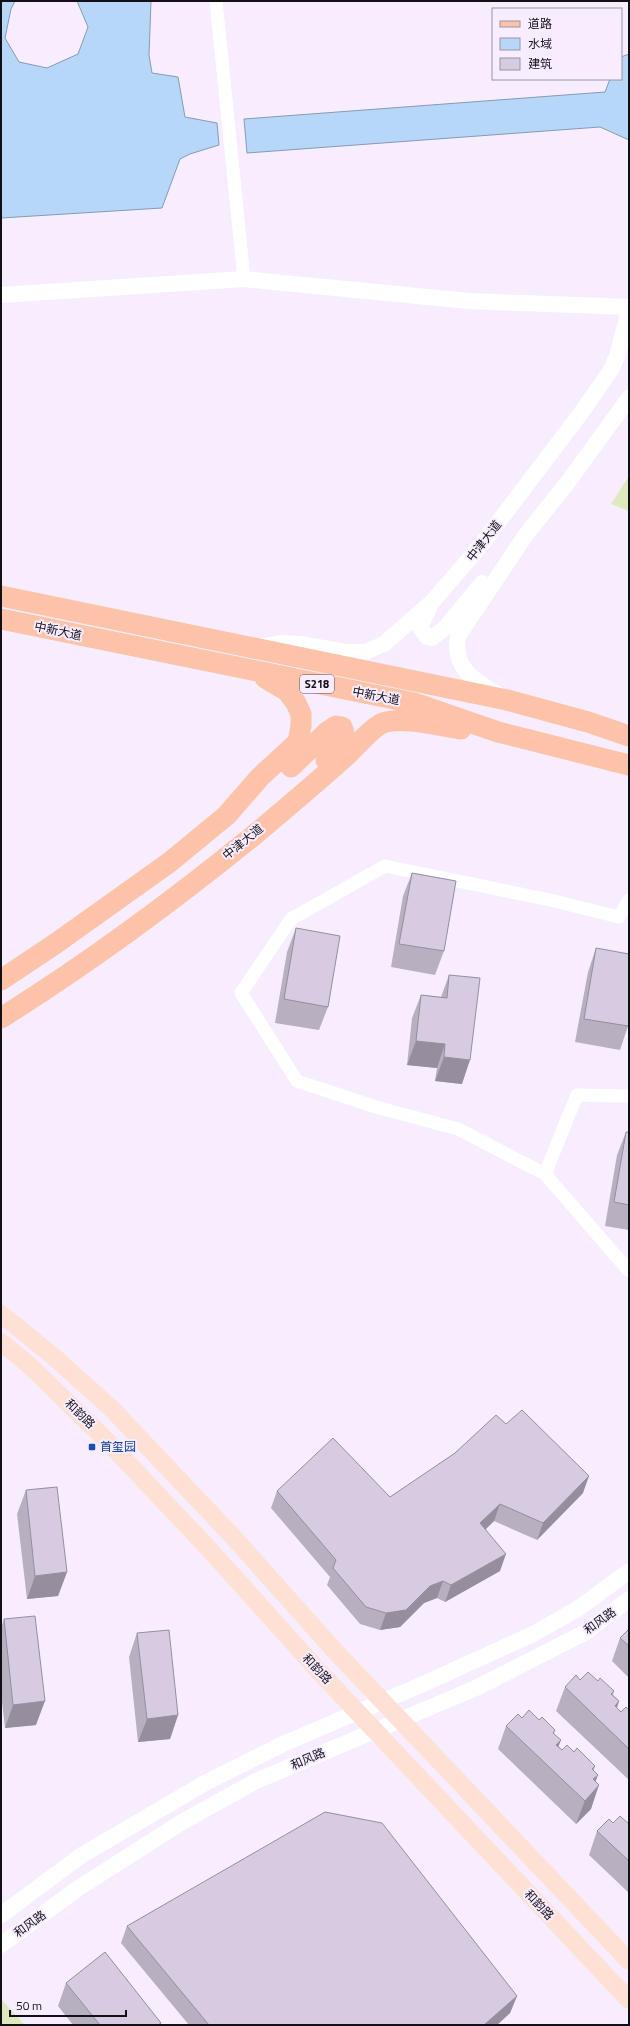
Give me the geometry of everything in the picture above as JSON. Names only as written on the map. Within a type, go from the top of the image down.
[{"type":"main road","name":"中新大道","points":[[1,596],[256,647],[336,666],[507,700],[588,722],[629,736]]},
{"type":"main road","name":"中新大道","points":[[1,619],[414,703],[498,732],[629,764]]},
{"type":"main road","points":[[228,814],[260,777],[298,742],[301,726],[301,714],[287,691],[252,671]]},
{"type":"main road","name":"中津大道","points":[[1,1018],[51,986],[135,926],[252,836],[324,776],[382,724],[402,721],[476,731],[498,732]]},
{"type":"main road","points":[[1,980],[55,944],[170,862],[228,814],[279,778],[327,732],[336,726],[342,727],[344,732],[340,745],[280,801],[252,836]]},
{"type":"main road","name":"和韵路","points":[[1,1314],[53,1356],[112,1409],[236,1540],[333,1649],[629,1961]]},
{"type":"main road","name":"和韵路","points":[[1,1342],[29,1365],[106,1440],[210,1550],[357,1712],[629,2000]]},
{"type":"street","points":[[216,1],[244,279]]},
{"type":"street","points":[[1,295],[244,279],[468,300],[629,307]]},
{"type":"street","name":"中津大道","points":[[256,647],[280,643],[300,644],[346,652],[365,652],[384,644],[433,601],[481,545],[611,370],[617,356],[629,311]]},
{"type":"street","points":[[507,700],[477,682],[467,674],[458,657],[456,646],[458,636],[525,536],[568,482],[629,398]]},
{"type":"street","points":[[433,601],[420,627],[427,637],[432,638],[445,628],[493,570],[525,536]]},
{"type":"street","points":[[629,900],[619,917],[550,900],[385,866],[291,919],[241,994],[298,1081],[376,1107],[458,1129],[545,1174],[629,1270]]},
{"type":"street","points":[[545,1174],[577,1095],[629,1096]]},
{"type":"street","name":"和风路","points":[[1,1915],[82,1856],[205,1783],[283,1744],[533,1634],[579,1608],[629,1571]]},
{"type":"street","name":"和风路","points":[[1,1945],[77,1889],[182,1822],[256,1781],[476,1688],[586,1632],[629,1599]]},
{"type":"green space","points":[[629,476],[629,511],[611,504]]},
{"type":"green space","points":[[1,1999],[25,2025],[1,2025]]},
{"type":"water","points":[[1,1],[15,1],[11,9],[5,38],[19,62],[47,68],[78,54],[88,27],[77,1],[151,1],[149,55],[152,73],[178,77],[185,117],[217,123],[219,145],[190,154],[180,159],[162,208],[1,218]]},
{"type":"water","points":[[629,54],[629,140],[600,127],[247,153],[244,119],[605,92],[610,80],[622,80],[622,57]]},
{"type":"building","points":[[412,873],[456,881],[444,951],[399,944]]},
{"type":"building","points":[[296,928],[340,936],[328,1007],[284,999]]},
{"type":"building","points":[[596,948],[629,954],[628,1026],[584,1019]]},
{"type":"building","points":[[449,975],[480,978],[470,1060],[444,1057],[445,1044],[416,1041],[421,995],[447,998]]},
{"type":"building","points":[[626,1132],[629,1132],[629,1205],[614,1202]]},
{"type":"building","points":[[522,1410],[589,1476],[543,1523],[500,1504],[480,1523],[506,1554],[451,1585],[443,1581],[430,1586],[406,1610],[386,1613],[366,1607],[333,1568],[336,1560],[277,1491],[333,1438],[390,1497],[455,1453],[496,1415],[506,1424]]},
{"type":"building","points":[[57,1487],[67,1572],[35,1576],[26,1490]]},
{"type":"building","points":[[35,1616],[45,1701],[13,1705],[4,1619]]},
{"type":"building","points":[[629,1629],[629,1646],[620,1638]]},
{"type":"building","points":[[169,1630],[178,1715],[147,1719],[137,1633]]},
{"type":"building","points":[[588,1672],[598,1681],[600,1678],[614,1691],[611,1694],[619,1701],[615,1706],[621,1712],[626,1707],[629,1710],[629,1749],[565,1687],[576,1675],[580,1680]]},
{"type":"building","points":[[529,1710],[539,1720],[542,1717],[555,1730],[553,1733],[561,1740],[556,1745],[562,1750],[567,1745],[574,1752],[577,1748],[595,1766],[592,1769],[598,1775],[593,1779],[599,1785],[585,1801],[506,1726],[518,1714],[522,1718]]},
{"type":"building","points":[[325,1812],[382,1823],[517,1996],[484,2025],[209,2025],[127,1926]]},
{"type":"building","points":[[620,1816],[629,1824],[629,1861],[597,1831],[609,1819],[613,1823]]},
{"type":"building","points":[[105,1952],[161,2023],[158,2025],[100,2025],[66,1983]]},
{"type":"place","name":"首玺园","points":[[92,1447]]}]
